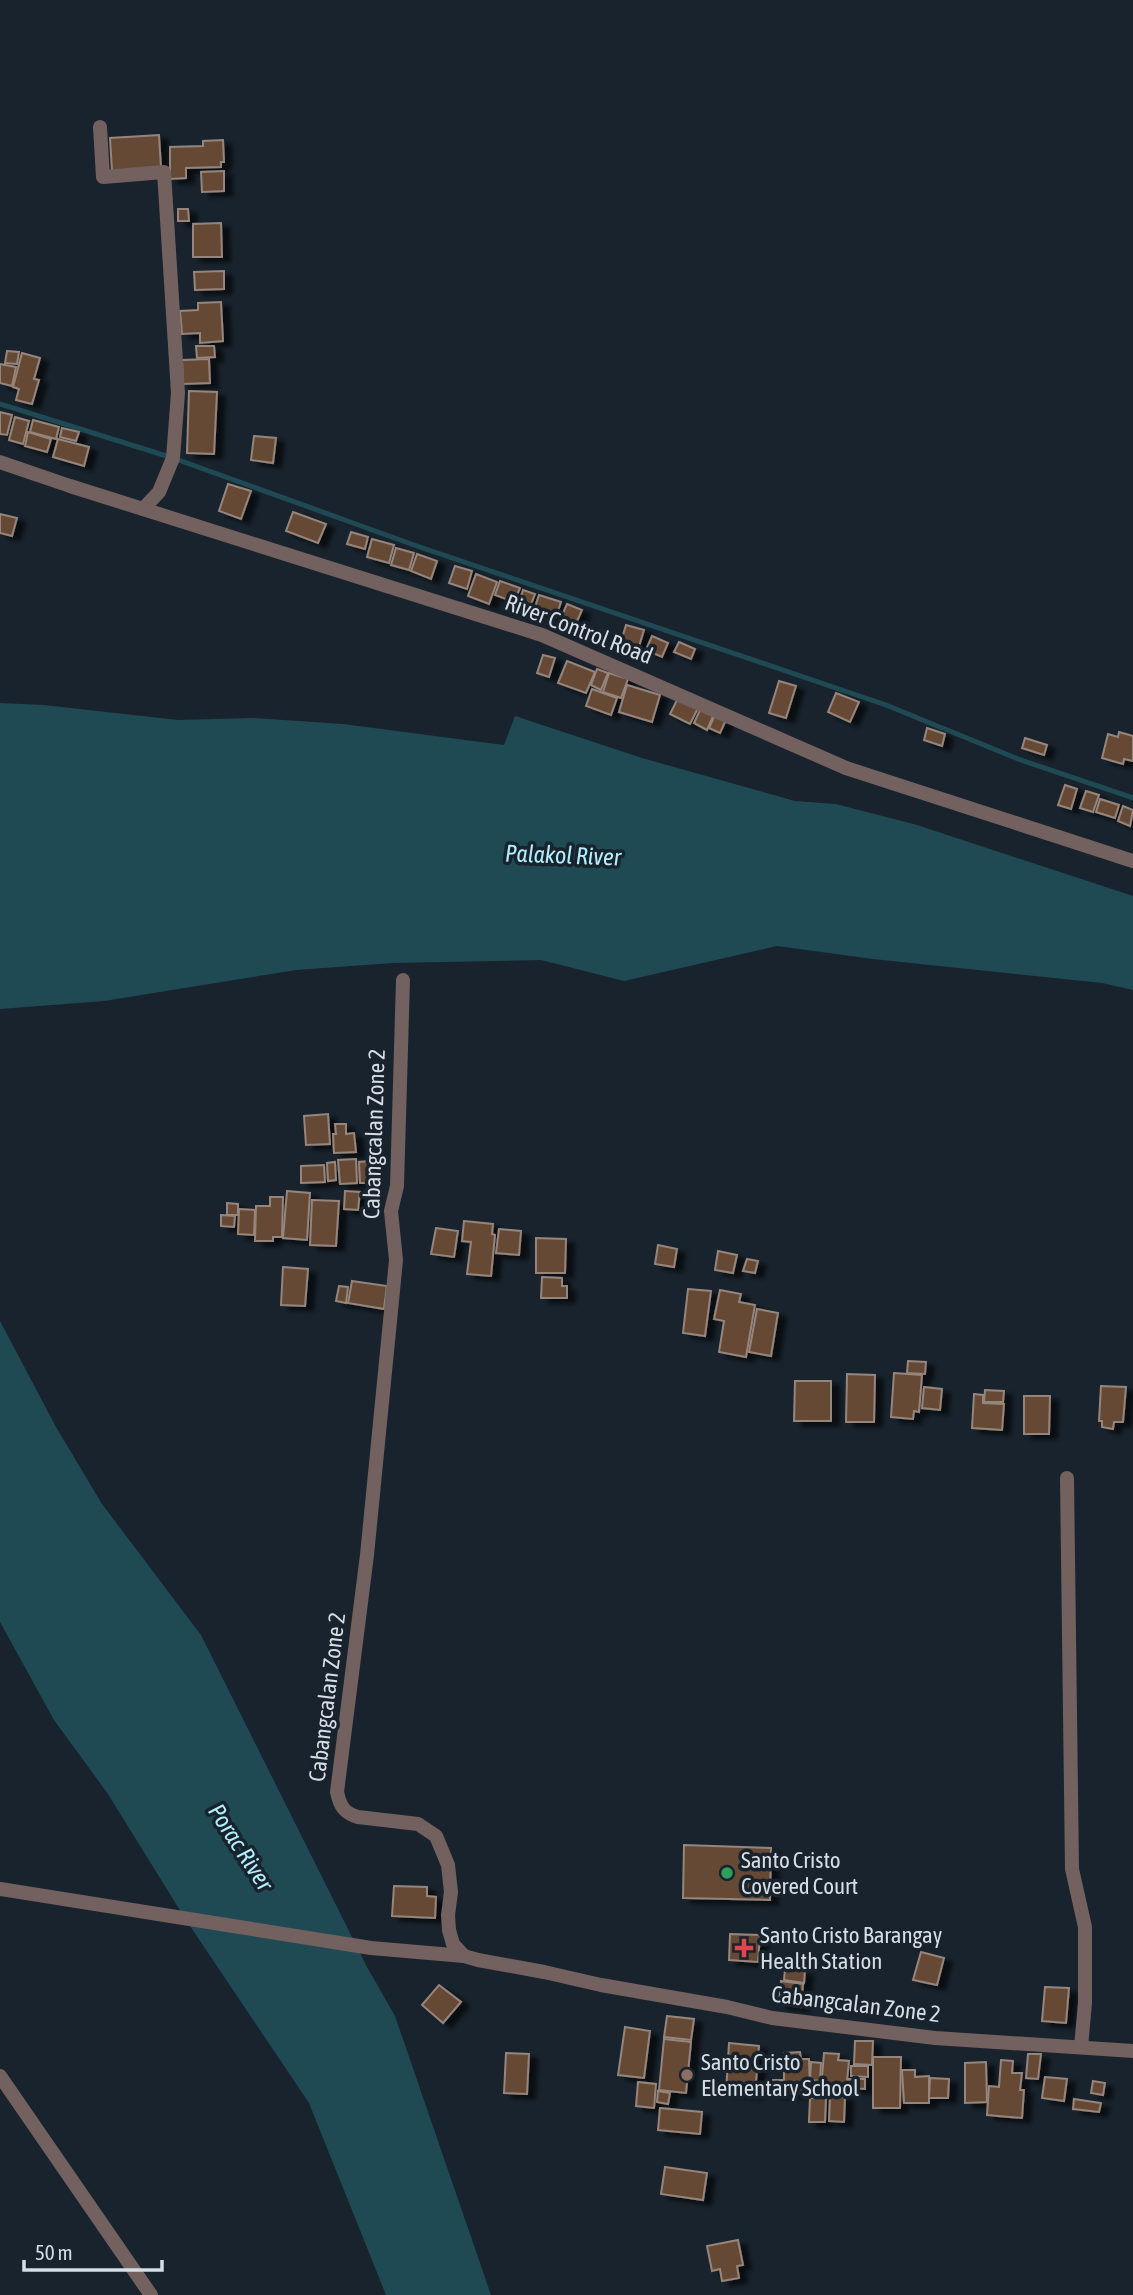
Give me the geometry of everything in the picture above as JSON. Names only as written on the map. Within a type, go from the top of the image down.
[{"type":"street","points":[[100,127],[103,177],[164,172],[178,393],[173,458],[159,492],[143,509]]},
{"type":"street","name":"River Control Road","points":[[0,462],[542,635],[846,768],[1133,861]]},
{"type":"street","name":"Cabangcalan Zone 2","points":[[402,980],[397,1186],[391,1211],[396,1260],[367,1555],[337,1792],[342,1808],[349,1814],[418,1824],[436,1836],[448,1865],[451,1892],[448,1915],[453,1944],[464,1956],[478,1961],[727,2007],[772,2018],[935,2038],[1133,2051]]},
{"type":"street","points":[[1067,1478],[1072,1868],[1085,1927],[1085,2003],[1081,2047]]},
{"type":"street","points":[[0,1889],[371,1948],[464,1956]]},
{"type":"street","points":[[0,2076],[151,2295]]},
{"type":"water","name":"Palakol River","points":[[0,703],[44,705],[178,720],[253,718],[343,724],[504,745],[515,716],[642,758],[795,801],[836,804],[917,825],[1133,896],[1133,990],[1102,983],[777,946],[624,981],[541,960],[393,963],[296,970],[104,1001],[0,1009]]},
{"type":"water","name":"Porac River","points":[[0,1321],[56,1427],[102,1504],[201,1635],[367,1967],[395,2016],[491,2295],[386,2295],[309,2103],[186,1920],[108,1794],[54,1720],[0,1622]]},
{"type":"building","points":[[159,135],[161,168],[112,171],[110,138]]},
{"type":"building","points":[[223,140],[224,162],[221,162],[221,167],[186,168],[186,178],[170,179],[170,147],[203,146],[203,141]]},
{"type":"building","points":[[224,171],[224,191],[202,192],[201,172]]},
{"type":"building","points":[[178,209],[188,209],[189,221],[178,221]]},
{"type":"building","points":[[221,223],[222,257],[193,257],[193,224]]},
{"type":"building","points":[[224,271],[224,289],[195,290],[194,272]]},
{"type":"building","points":[[221,302],[223,341],[200,343],[200,333],[182,334],[180,311],[198,310],[198,303]]},
{"type":"building","points":[[196,346],[214,346],[215,357],[197,358]]},
{"type":"building","points":[[7,351],[19,352],[17,364],[5,363]]},
{"type":"building","points":[[22,353],[40,358],[34,379],[39,380],[32,404],[16,400],[19,389],[13,387]]},
{"type":"building","points":[[209,359],[210,383],[183,384],[182,360]]},
{"type":"building","points":[[0,364],[16,367],[12,386],[0,383]]},
{"type":"building","points":[[189,391],[217,392],[214,454],[187,453]]},
{"type":"building","points":[[0,412],[12,415],[7,435],[0,434]]},
{"type":"building","points":[[15,417],[29,421],[23,444],[9,440]]},
{"type":"building","points":[[33,420],[59,427],[56,439],[30,432]]},
{"type":"building","points":[[62,428],[79,432],[76,441],[60,437]]},
{"type":"building","points":[[28,432],[51,439],[47,452],[25,446]]},
{"type":"building","points":[[254,436],[276,438],[273,463],[251,460]]},
{"type":"building","points":[[58,439],[89,447],[84,466],[53,457]]},
{"type":"building","points":[[228,484],[251,491],[241,519],[219,511]]},
{"type":"building","points":[[293,512],[326,524],[318,543],[286,531]]},
{"type":"building","points":[[0,514],[17,518],[12,536],[0,533]]},
{"type":"building","points":[[351,532],[368,537],[365,549],[347,544]]},
{"type":"building","points":[[372,539],[394,545],[389,563],[367,557]]},
{"type":"building","points":[[396,548],[414,553],[409,570],[391,565]]},
{"type":"building","points":[[417,554],[437,561],[431,579],[411,571]]},
{"type":"building","points":[[455,566],[472,571],[467,589],[449,583]]},
{"type":"building","points":[[476,574],[497,582],[489,604],[468,596]]},
{"type":"building","points":[[500,581],[520,588],[514,602],[495,595]]},
{"type":"building","points":[[523,590],[535,594],[530,607],[519,603]]},
{"type":"building","points":[[539,595],[561,602],[556,617],[534,610]]},
{"type":"building","points":[[567,604],[582,610],[574,628],[559,622]]},
{"type":"building","points":[[626,625],[644,630],[637,653],[619,648]]},
{"type":"building","points":[[652,636],[668,643],[662,657],[646,650]]},
{"type":"building","points":[[679,642],[695,649],[691,659],[674,652]]},
{"type":"building","points":[[543,655],[555,658],[549,677],[537,673]]},
{"type":"building","points":[[567,661],[595,672],[586,693],[558,683]]},
{"type":"building","points":[[597,669],[608,673],[601,690],[591,685]]},
{"type":"building","points":[[609,673],[628,679],[621,698],[603,692]]},
{"type":"building","points":[[779,681],[796,686],[786,718],[769,713]]},
{"type":"building","points":[[627,685],[660,695],[652,722],[619,712]]},
{"type":"building","points":[[592,689],[617,698],[611,715],[586,706]]},
{"type":"building","points":[[836,693],[859,702],[850,722],[828,712]]},
{"type":"building","points":[[678,698],[698,708],[690,724],[670,714]]},
{"type":"building","points":[[701,708],[714,714],[707,730],[694,723]]},
{"type":"building","points":[[715,715],[726,720],[720,733],[709,728]]},
{"type":"building","points":[[927,728],[945,734],[942,746],[924,740]]},
{"type":"building","points":[[1119,732],[1133,736],[1133,761],[1124,759],[1123,764],[1102,758],[1108,734],[1118,737]]},
{"type":"building","points":[[1025,738],[1047,745],[1044,755],[1022,748]]},
{"type":"building","points":[[1065,785],[1077,789],[1071,809],[1058,805]]},
{"type":"building","points":[[1086,791],[1099,795],[1093,812],[1080,808]]},
{"type":"building","points":[[1100,799],[1119,805],[1115,818],[1096,812]]},
{"type":"building","points":[[1123,806],[1133,810],[1130,826],[1118,821]]},
{"type":"building","points":[[328,1114],[330,1144],[306,1145],[304,1116]]},
{"type":"building","points":[[335,1124],[346,1124],[346,1134],[354,1133],[356,1152],[334,1153]]},
{"type":"building","points":[[356,1159],[357,1183],[340,1184],[338,1160]]},
{"type":"building","points":[[369,1161],[370,1183],[360,1183],[359,1162]]},
{"type":"building","points":[[335,1162],[336,1180],[328,1181],[327,1163]]},
{"type":"building","points":[[324,1165],[325,1182],[301,1183],[301,1166]]},
{"type":"building","points":[[287,1191],[310,1193],[307,1240],[283,1238]]},
{"type":"building","points":[[345,1191],[360,1192],[358,1210],[344,1209]]},
{"type":"building","points":[[270,1197],[283,1197],[282,1237],[273,1237],[273,1241],[255,1241],[256,1206],[270,1206]]},
{"type":"building","points":[[312,1200],[339,1201],[336,1246],[310,1245]]},
{"type":"building","points":[[227,1203],[238,1204],[238,1215],[227,1215]]},
{"type":"building","points":[[239,1209],[255,1210],[254,1235],[238,1234]]},
{"type":"building","points":[[221,1215],[235,1216],[234,1227],[221,1226]]},
{"type":"building","points":[[464,1221],[493,1224],[492,1234],[495,1235],[491,1276],[467,1274],[471,1242],[462,1241]]},
{"type":"building","points":[[436,1228],[458,1231],[454,1257],[431,1254]]},
{"type":"building","points":[[499,1229],[521,1231],[519,1255],[496,1253]]},
{"type":"building","points":[[536,1238],[566,1239],[565,1273],[536,1273]]},
{"type":"building","points":[[658,1245],[677,1249],[674,1267],[655,1264]]},
{"type":"building","points":[[718,1251],[737,1255],[733,1273],[715,1270]]},
{"type":"building","points":[[747,1259],[758,1261],[755,1273],[743,1271]]},
{"type":"building","points":[[283,1267],[308,1269],[305,1306],[281,1305]]},
{"type":"building","points":[[542,1277],[562,1278],[562,1286],[567,1286],[567,1298],[541,1298]]},
{"type":"building","points":[[352,1281],[387,1286],[384,1309],[348,1303]]},
{"type":"building","points":[[339,1286],[348,1287],[346,1303],[336,1301]]},
{"type":"building","points":[[688,1289],[711,1291],[705,1336],[683,1333]]},
{"type":"building","points":[[720,1290],[741,1294],[739,1302],[755,1305],[746,1357],[719,1352],[724,1321],[714,1319]]},
{"type":"building","points":[[757,1309],[778,1313],[771,1356],[749,1352]]},
{"type":"building","points":[[908,1361],[926,1362],[925,1374],[907,1373]]},
{"type":"building","points":[[894,1373],[922,1375],[919,1412],[914,1411],[913,1419],[891,1417]]},
{"type":"building","points":[[847,1374],[875,1375],[874,1422],[846,1422]]},
{"type":"building","points":[[795,1381],[831,1381],[831,1421],[794,1421]]},
{"type":"building","points":[[1101,1386],[1126,1387],[1123,1422],[1114,1422],[1113,1429],[1102,1427],[1102,1421],[1099,1421]]},
{"type":"building","points":[[924,1387],[942,1389],[940,1410],[922,1408]]},
{"type":"building","points":[[985,1390],[1004,1391],[1003,1402],[984,1402]]},
{"type":"building","points":[[974,1394],[983,1395],[983,1403],[1004,1404],[1002,1430],[972,1428]]},
{"type":"building","points":[[1024,1396],[1050,1396],[1049,1434],[1024,1434]]},
{"type":"building","name":"Santo Cristo Covered Court","points":[[684,1845],[771,1848],[770,1900],[683,1898]]},
{"type":"building","points":[[394,1886],[427,1887],[427,1896],[436,1897],[435,1918],[392,1916]]},
{"type":"building","name":"Santo Cristo Barangay Health Station","points":[[730,1934],[760,1935],[758,1962],[729,1960]]},
{"type":"building","points":[[921,1952],[944,1958],[937,1985],[913,1980]]},
{"type":"building","points":[[785,1969],[805,1971],[804,1983],[784,1980]]},
{"type":"building","points":[[781,1981],[803,1984],[801,2007],[779,2004]]},
{"type":"building","points":[[439,1985],[461,2002],[443,2023],[422,2005]]},
{"type":"building","points":[[1045,1987],[1069,1988],[1066,2023],[1042,2021]]},
{"type":"building","points":[[667,2016],[694,2019],[691,2040],[664,2037]]},
{"type":"building","points":[[625,2027],[650,2031],[644,2078],[618,2075]]},
{"type":"building","points":[[664,2039],[691,2042],[686,2093],[659,2090]]},
{"type":"building","points":[[855,2041],[873,2041],[872,2065],[854,2064]]},
{"type":"building","points":[[729,2043],[759,2046],[755,2094],[726,2092]]},
{"type":"building","points":[[800,2052],[801,2059],[809,2059],[810,2093],[774,2094],[773,2080],[784,2080],[784,2053]]},
{"type":"building","points":[[506,2053],[529,2054],[527,2094],[504,2093]]},
{"type":"building","points":[[824,2053],[839,2054],[838,2060],[849,2061],[846,2091],[821,2089]]},
{"type":"building","points":[[1028,2054],[1041,2054],[1038,2079],[1026,2078]]},
{"type":"building","points":[[873,2057],[901,2057],[900,2108],[873,2108]]},
{"type":"building","points":[[1001,2060],[1013,2061],[1012,2073],[1022,2073],[1022,2118],[987,2115],[989,2086],[999,2087]]},
{"type":"building","points":[[811,2062],[821,2063],[820,2081],[810,2080]]},
{"type":"building","points":[[986,2062],[987,2102],[965,2103],[965,2063]]},
{"type":"building","points":[[851,2066],[868,2066],[868,2077],[851,2076]]},
{"type":"building","points":[[902,2070],[915,2070],[915,2077],[929,2076],[929,2103],[904,2103]]},
{"type":"building","points":[[1045,2077],[1067,2079],[1064,2101],[1042,2098]]},
{"type":"building","points":[[930,2078],[949,2079],[948,2098],[929,2098]]},
{"type":"building","points":[[849,2079],[865,2079],[865,2089],[849,2088]]},
{"type":"building","points":[[1093,2081],[1105,2083],[1103,2095],[1091,2093]]},
{"type":"building","points":[[638,2082],[656,2084],[654,2108],[636,2106]]},
{"type":"building","points":[[658,2091],[670,2093],[668,2104],[657,2102]]},
{"type":"building","points":[[830,2096],[845,2097],[844,2122],[829,2121]]},
{"type":"building","points":[[810,2098],[826,2098],[825,2122],[809,2122]]},
{"type":"building","points":[[1074,2099],[1101,2103],[1099,2112],[1073,2109]]},
{"type":"building","points":[[660,2108],[702,2112],[700,2134],[658,2130]]},
{"type":"building","points":[[665,2167],[707,2173],[703,2200],[661,2194]]},
{"type":"building","points":[[738,2240],[743,2265],[737,2266],[739,2278],[722,2281],[720,2269],[712,2271],[707,2246]]},
{"type":"waterway","points":[[0,404],[173,458],[414,545],[886,705],[1018,759],[1133,798]]},
{"type":"place","name":"Santo Cristo Covered Court","points":[[727,1873]]},
{"type":"place","name":"Santo Cristo Barangay Health Station","points":[[744,1948]]},
{"type":"place","name":"Santo Cristo Elementary School","points":[[687,2075]]}]
